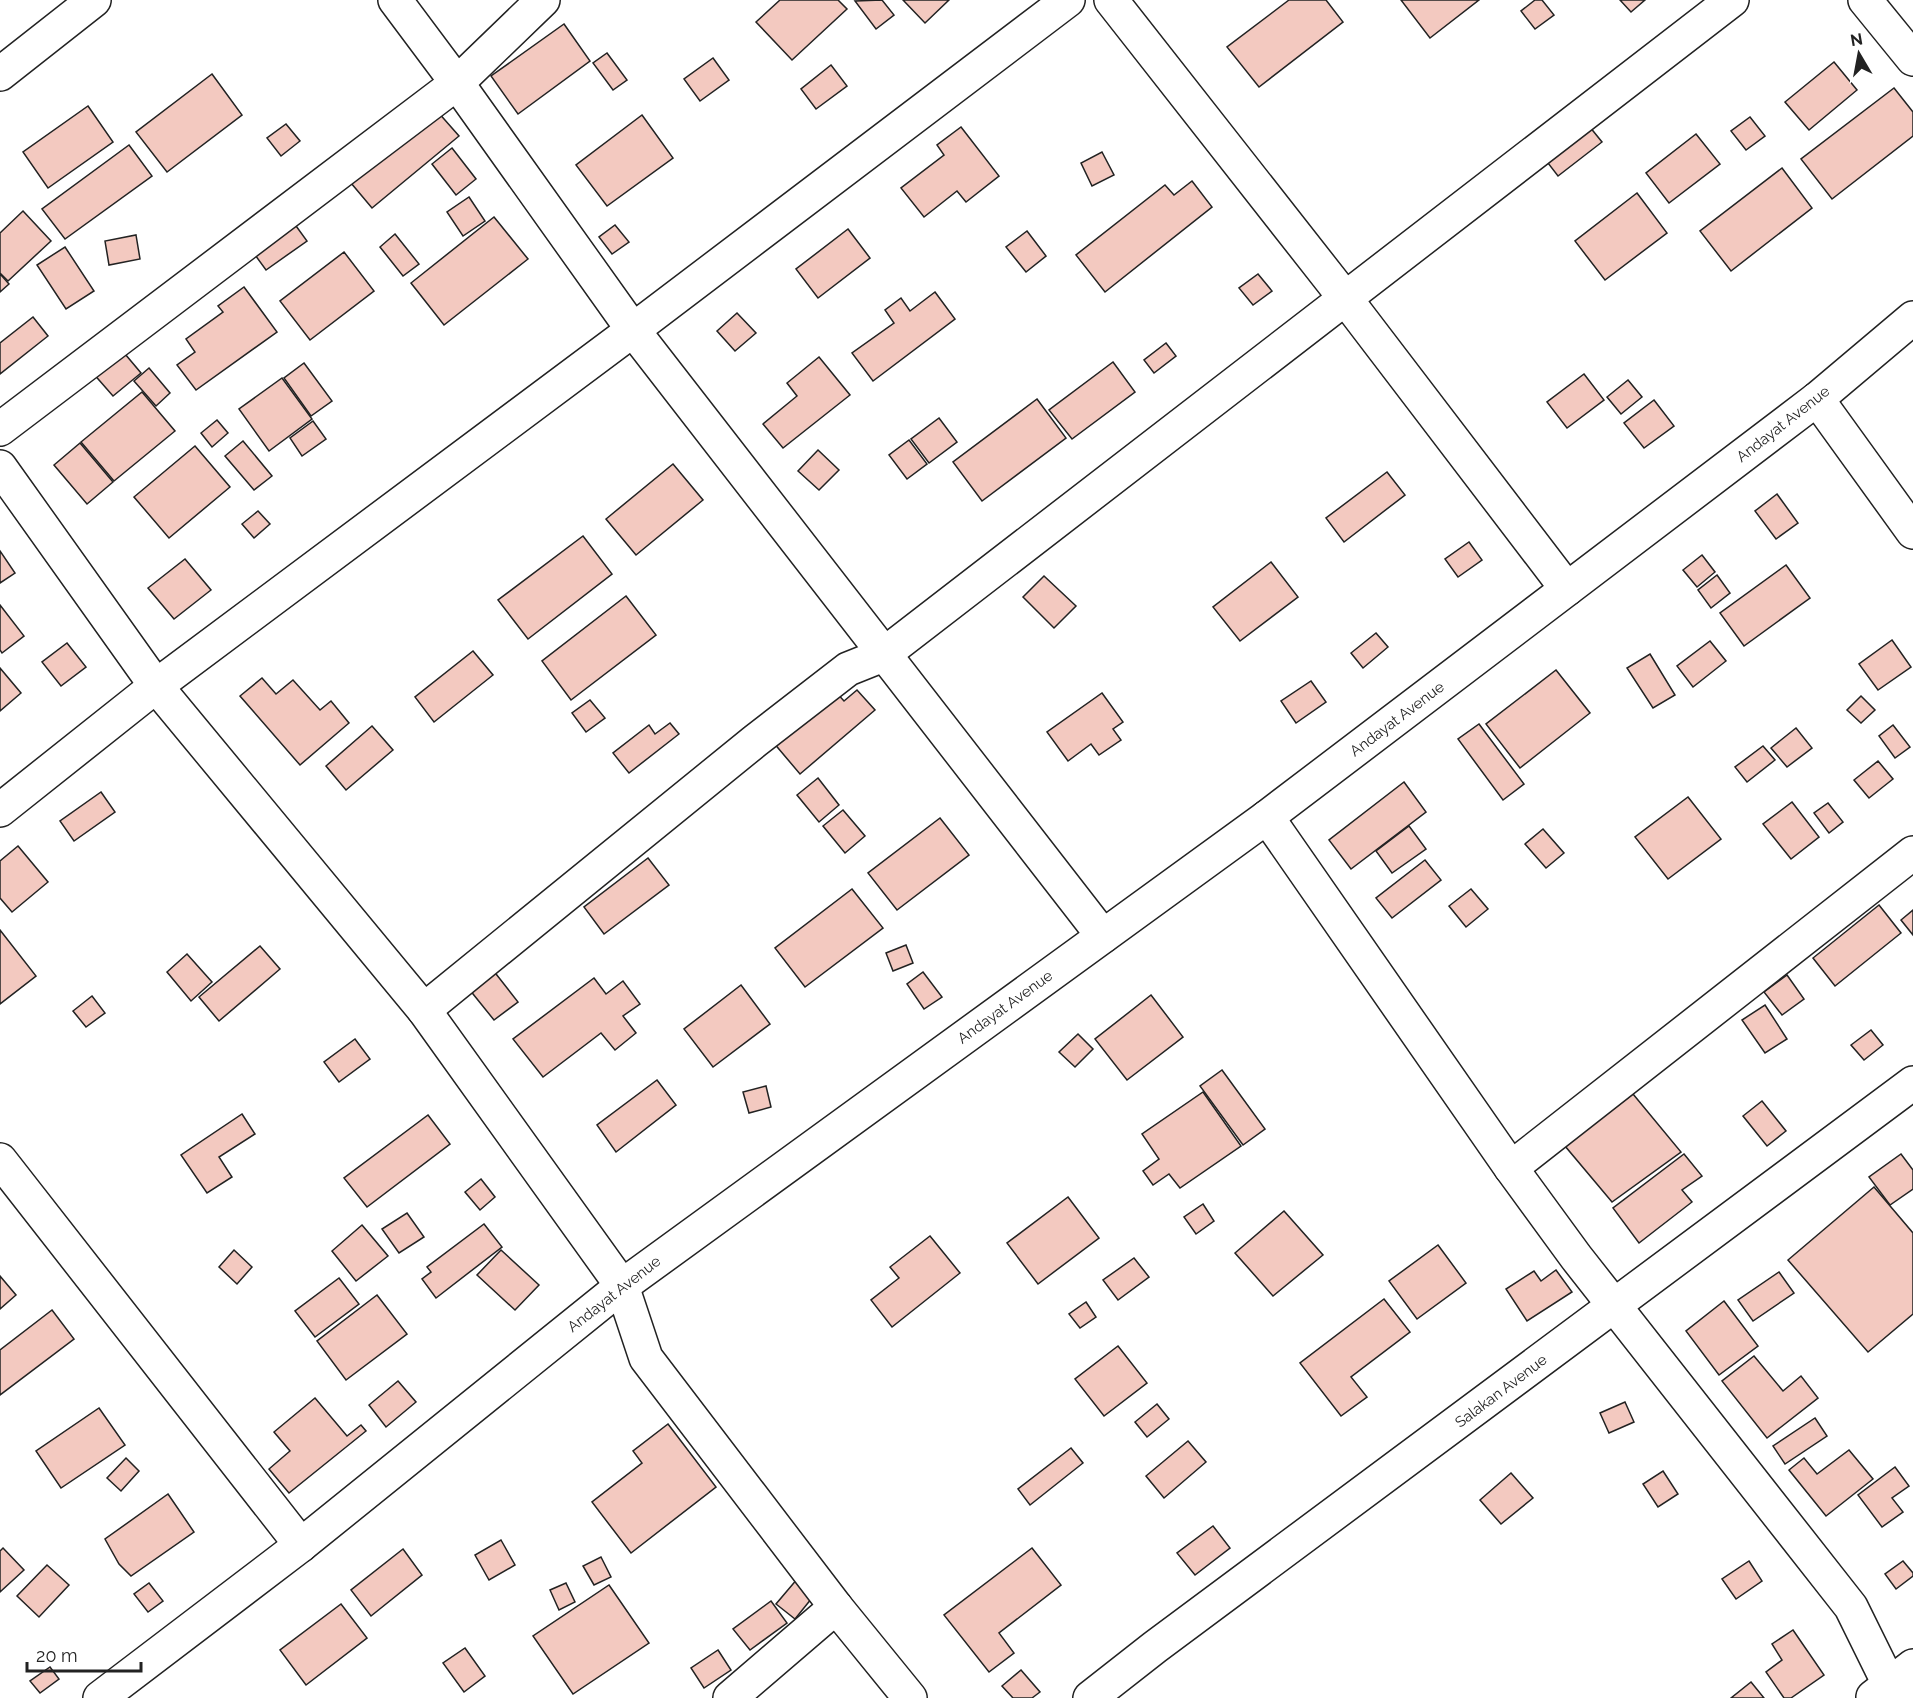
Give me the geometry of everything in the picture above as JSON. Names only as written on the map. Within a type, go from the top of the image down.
[{"type":"street","points":[[0,74],[94,0]]},
{"type":"street","points":[[395,0],[633,330],[1103,936]]},
{"type":"street","points":[[0,429],[457,83],[543,0]]},
{"type":"street","points":[[0,810],[156,686],[633,330],[1068,0]]},
{"type":"street","points":[[1111,0],[1345,298],[1567,590]]},
{"type":"street","points":[[424,1010],[810,698],[848,669],[883,655],[1732,0]]},
{"type":"street","points":[[1865,0],[1913,60]]},
{"type":"street","name":"Andayat Avenue","points":[[100,1698],[301,1545],[622,1286],[1268,817],[1817,399],[1913,318]]},
{"type":"street","points":[[1817,399],[1913,532]]},
{"type":"street","points":[[0,467],[156,686],[424,1010],[622,1286],[646,1358],[836,1607],[910,1698]]},
{"type":"street","points":[[1268,817],[1511,1168],[1576,1257],[1851,1607],[1894,1687]]},
{"type":"street","points":[[1511,1168],[1913,853]]},
{"type":"street","name":"Salakan Avenue","points":[[1090,1698],[1913,1083]]},
{"type":"street","points":[[1,1163],[301,1545]]},
{"type":"street","points":[[730,1698],[836,1607]]},
{"type":"building","points":[[780,0],[838,0],[847,9],[792,60],[756,22]]},
{"type":"building","points":[[882,0],[894,15],[876,29],[855,1]]},
{"type":"building","points":[[903,0],[949,0],[925,23]]},
{"type":"building","points":[[1289,0],[1326,0],[1343,22],[1259,87],[1227,47]]},
{"type":"building","points":[[1401,0],[1479,0],[1430,38]]},
{"type":"building","points":[[1535,0],[1542,0],[1554,15],[1535,29],[1521,11]]},
{"type":"building","points":[[1620,0],[1645,0],[1631,12]]},
{"type":"building","points":[[564,24],[590,61],[518,114],[491,76]]},
{"type":"building","points":[[607,53],[627,80],[613,90],[593,63]]},
{"type":"building","points":[[713,58],[729,80],[700,101],[684,79]]},
{"type":"building","points":[[1834,62],[1857,90],[1809,130],[1785,102]]},
{"type":"building","points":[[831,65],[847,86],[816,109],[801,89]]},
{"type":"building","points":[[212,74],[242,115],[167,172],[136,132]]},
{"type":"building","points":[[1894,88],[1913,112],[1913,136],[1832,199],[1801,159]]},
{"type":"building","points":[[88,106],[113,142],[48,188],[23,152]]},
{"type":"building","points":[[437,111],[459,136],[372,208],[351,183]]},
{"type":"building","points":[[642,115],[673,158],[607,206],[576,165]]},
{"type":"building","points":[[1750,117],[1765,136],[1746,150],[1731,131]]},
{"type":"building","points":[[1585,121],[1602,142],[1558,176],[1541,154]]},
{"type":"building","points":[[286,124],[300,141],[281,156],[267,138]]},
{"type":"building","points":[[961,127],[999,176],[966,202],[957,191],[924,217],[901,188],[944,155],[937,145]]},
{"type":"building","points":[[1696,134],[1720,164],[1669,203],[1646,173]]},
{"type":"building","points":[[129,145],[152,176],[65,239],[42,209]]},
{"type":"building","points":[[452,148],[476,179],[456,195],[432,164]]},
{"type":"building","points":[[1102,152],[1114,175],[1092,186],[1081,163]]},
{"type":"building","points":[[1782,168],[1812,208],[1731,271],[1700,231]]},
{"type":"building","points":[[1192,181],[1212,207],[1105,292],[1076,255],[1165,185],[1174,195]]},
{"type":"building","points":[[1637,193],[1667,233],[1605,280],[1575,241]]},
{"type":"building","points":[[469,197],[485,221],[463,236],[447,212]]},
{"type":"building","points":[[23,211],[51,241],[8,281],[0,273],[0,233]]},
{"type":"building","points":[[494,217],[528,259],[444,325],[411,283]]},
{"type":"building","points":[[291,219],[307,241],[266,270],[250,248]]},
{"type":"building","points":[[615,225],[629,242],[612,254],[599,237]]},
{"type":"building","points":[[848,229],[870,258],[818,298],[796,269]]},
{"type":"building","points":[[1027,231],[1046,256],[1026,272],[1006,247]]},
{"type":"building","points":[[395,234],[419,264],[403,276],[380,247]]},
{"type":"building","points":[[136,235],[140,259],[109,265],[105,241]]},
{"type":"building","points":[[65,247],[94,291],[66,309],[37,265]]},
{"type":"building","points":[[344,252],[374,291],[310,340],[280,301]]},
{"type":"building","points":[[0,274],[9,284],[0,292]]},
{"type":"building","points":[[1258,274],[1272,291],[1253,305],[1239,288]]},
{"type":"building","points":[[244,287],[277,332],[196,390],[177,365],[195,352],[186,339],[223,312],[218,306]]},
{"type":"building","points":[[935,292],[955,319],[873,381],[852,353],[894,323],[885,310],[901,298],[910,311]]},
{"type":"building","points":[[737,313],[756,333],[735,351],[717,331]]},
{"type":"building","points":[[33,317],[48,336],[0,374],[0,343]]},
{"type":"building","points":[[1166,343],[1176,356],[1154,373],[1144,360]]},
{"type":"building","points":[[120,348],[141,373],[113,396],[92,372]]},
{"type":"building","points":[[819,357],[850,395],[783,448],[763,424],[797,396],[787,383]]},
{"type":"building","points":[[1113,362],[1135,392],[1072,439],[1049,410]]},
{"type":"building","points":[[304,363],[332,401],[311,416],[284,378]]},
{"type":"building","points":[[149,368],[170,393],[156,406],[134,381]]},
{"type":"building","points":[[1584,374],[1604,400],[1567,428],[1547,402]]},
{"type":"building","points":[[282,378],[312,419],[269,451],[239,409]]},
{"type":"building","points":[[1628,380],[1642,397],[1621,414],[1607,397]]},
{"type":"building","points":[[142,392],[175,431],[114,481],[81,442]]},
{"type":"building","points":[[1037,399],[1066,438],[982,501],[953,462]]},
{"type":"building","points":[[1654,400],[1674,426],[1644,448],[1624,423]]},
{"type":"building","points":[[939,418],[957,442],[929,463],[911,439]]},
{"type":"building","points":[[217,420],[228,433],[212,447],[201,433]]},
{"type":"building","points":[[313,421],[326,439],[302,456],[290,438]]},
{"type":"building","points":[[909,440],[927,464],[907,479],[889,455]]},
{"type":"building","points":[[243,441],[272,476],[254,490],[225,456]]},
{"type":"building","points":[[80,443],[113,482],[87,504],[54,465]]},
{"type":"building","points":[[195,446],[230,487],[169,538],[134,497]]},
{"type":"building","points":[[818,450],[839,470],[819,490],[798,471]]},
{"type":"building","points":[[673,464],[703,500],[636,555],[606,519]]},
{"type":"building","points":[[1387,472],[1405,495],[1344,542],[1326,518]]},
{"type":"building","points":[[1777,494],[1798,523],[1776,539],[1755,511]]},
{"type":"building","points":[[258,511],[270,524],[254,538],[242,524]]},
{"type":"building","points":[[583,536],[612,574],[528,639],[498,600]]},
{"type":"building","points":[[1469,542],[1482,560],[1458,577],[1445,559]]},
{"type":"building","points":[[0,551],[15,573],[0,583]]},
{"type":"building","points":[[1702,555],[1715,572],[1697,587],[1683,570]]},
{"type":"building","points":[[185,559],[211,590],[174,619],[148,588]]},
{"type":"building","points":[[1271,562],[1298,597],[1240,641],[1213,607]]},
{"type":"building","points":[[1786,565],[1810,598],[1744,646],[1720,613]]},
{"type":"building","points":[[1717,575],[1730,593],[1711,608],[1698,590]]},
{"type":"building","points":[[1044,576],[1076,606],[1054,628],[1023,597]]},
{"type":"building","points":[[626,596],[656,635],[571,700],[542,661]]},
{"type":"building","points":[[0,605],[24,636],[2,653],[0,650]]},
{"type":"building","points":[[1376,633],[1388,647],[1363,668],[1351,653]]},
{"type":"building","points":[[1892,640],[1911,667],[1878,690],[1859,664]]},
{"type":"building","points":[[1710,641],[1726,661],[1693,687],[1677,666]]},
{"type":"building","points":[[67,643],[86,667],[61,686],[42,662]]},
{"type":"building","points":[[473,651],[493,675],[434,722],[415,697]]},
{"type":"building","points":[[1650,654],[1675,695],[1653,708],[1627,668]]},
{"type":"building","points":[[0,668],[21,693],[0,711]]},
{"type":"building","points":[[1556,670],[1590,713],[1520,768],[1486,724]]},
{"type":"building","points":[[262,678],[276,694],[293,680],[320,710],[331,701],[349,723],[300,765],[240,696]]},
{"type":"building","points":[[1311,681],[1326,702],[1296,723],[1281,701]]},
{"type":"building","points":[[834,690],[844,701],[857,690],[875,710],[800,774],[773,742]]},
{"type":"building","points":[[1102,693],[1123,722],[1113,729],[1121,740],[1099,755],[1091,744],[1068,761],[1047,732]]},
{"type":"building","points":[[1861,696],[1875,710],[1861,723],[1847,710]]},
{"type":"building","points":[[590,700],[605,718],[586,732],[572,713]]},
{"type":"building","points":[[670,723],[679,734],[629,773],[613,753],[649,725],[655,734]]},
{"type":"building","points":[[1479,724],[1524,784],[1503,800],[1458,739]]},
{"type":"building","points":[[1893,725],[1910,747],[1895,758],[1879,736]]},
{"type":"building","points":[[372,726],[393,750],[346,790],[326,766]]},
{"type":"building","points":[[1796,728],[1812,748],[1787,767],[1771,748]]},
{"type":"building","points":[[1763,746],[1775,760],[1747,782],[1735,767]]},
{"type":"building","points":[[1878,761],[1893,779],[1869,798],[1854,780]]},
{"type":"building","points":[[818,778],[839,805],[819,822],[797,795]]},
{"type":"building","points":[[1404,782],[1426,812],[1351,869],[1329,840]]},
{"type":"building","points":[[101,792],[115,812],[74,841],[60,821]]},
{"type":"building","points":[[1688,797],[1721,839],[1668,879],[1635,837]]},
{"type":"building","points":[[1792,802],[1819,837],[1791,859],[1763,824]]},
{"type":"building","points":[[1828,803],[1843,822],[1829,833],[1814,813]]},
{"type":"building","points":[[843,810],[865,836],[845,853],[823,826]]},
{"type":"building","points":[[940,818],[969,855],[897,910],[868,873]]},
{"type":"building","points":[[1409,826],[1426,849],[1392,873],[1376,851]]},
{"type":"building","points":[[1543,829],[1564,853],[1546,868],[1525,844]]},
{"type":"building","points":[[18,846],[48,882],[12,912],[0,898],[0,861]]},
{"type":"building","points":[[648,858],[669,885],[604,934],[584,907]]},
{"type":"building","points":[[1425,860],[1441,880],[1392,918],[1376,898]]},
{"type":"building","points":[[852,889],[883,928],[805,987],[775,948]]},
{"type":"building","points":[[1471,889],[1488,909],[1466,927],[1449,906]]},
{"type":"building","points":[[1879,905],[1901,933],[1835,986],[1813,958]]},
{"type":"building","points":[[1913,910],[1913,935],[1901,920]]},
{"type":"building","points":[[0,930],[36,976],[0,1004]]},
{"type":"building","points":[[906,945],[913,963],[893,971],[886,953]]},
{"type":"building","points":[[260,946],[280,969],[219,1021],[199,997]]},
{"type":"building","points":[[187,954],[212,982],[191,1001],[167,972]]},
{"type":"building","points":[[489,965],[518,1002],[494,1020],[465,984]]},
{"type":"building","points":[[923,972],[942,997],[924,1009],[907,984]]},
{"type":"building","points":[[1787,975],[1804,999],[1782,1015],[1764,992]]},
{"type":"building","points":[[594,978],[606,994],[623,981],[640,1004],[623,1016],[636,1033],[615,1050],[601,1033],[543,1077],[513,1039]]},
{"type":"building","points":[[741,985],[770,1024],[713,1067],[684,1029]]},
{"type":"building","points":[[1151,995],[1183,1037],[1127,1080],[1095,1039]]},
{"type":"building","points":[[92,996],[105,1013],[86,1027],[73,1011]]},
{"type":"building","points":[[1765,1005],[1787,1039],[1765,1053],[1742,1020]]},
{"type":"building","points":[[1871,1030],[1883,1045],[1864,1060],[1851,1045]]},
{"type":"building","points":[[1078,1034],[1093,1049],[1075,1067],[1059,1052]]},
{"type":"building","points":[[355,1039],[370,1059],[339,1082],[324,1062]]},
{"type":"building","points":[[1222,1070],[1265,1129],[1243,1145],[1200,1086]]},
{"type":"building","points":[[657,1080],[676,1105],[616,1152],[597,1125]]},
{"type":"building","points":[[766,1086],[771,1107],[749,1113],[743,1092]]},
{"type":"building","points":[[1203,1092],[1241,1146],[1180,1188],[1169,1174],[1153,1185],[1143,1171],[1159,1159],[1142,1134]]},
{"type":"building","points":[[1633,1094],[1681,1152],[1612,1202],[1565,1146]]},
{"type":"building","points":[[1762,1101],[1786,1131],[1767,1146],[1743,1116]]},
{"type":"building","points":[[242,1114],[255,1134],[219,1157],[232,1177],[207,1193],[181,1155]]},
{"type":"building","points":[[428,1115],[450,1144],[367,1207],[344,1178]]},
{"type":"building","points":[[1684,1154],[1702,1176],[1682,1190],[1692,1202],[1639,1243],[1613,1208]]},
{"type":"building","points":[[1901,1154],[1913,1170],[1913,1189],[1890,1205],[1869,1177]]},
{"type":"building","points":[[481,1179],[495,1197],[480,1210],[465,1192]]},
{"type":"building","points":[[1874,1187],[1913,1233],[1913,1314],[1868,1352],[1788,1260]]},
{"type":"building","points":[[1068,1197],[1099,1238],[1038,1284],[1007,1243]]},
{"type":"building","points":[[1203,1204],[1214,1221],[1196,1234],[1184,1217]]},
{"type":"building","points":[[1284,1211],[1323,1255],[1273,1296],[1235,1253]]},
{"type":"building","points":[[407,1213],[424,1237],[399,1253],[382,1229]]},
{"type":"building","points":[[484,1224],[502,1247],[436,1298],[422,1279],[431,1272],[427,1267]]},
{"type":"building","points":[[362,1225],[388,1256],[356,1281],[332,1251]]},
{"type":"building","points":[[930,1236],[960,1273],[892,1327],[871,1300],[899,1278],[890,1267]]},
{"type":"building","points":[[1438,1245],[1466,1283],[1417,1319],[1389,1281]]},
{"type":"building","points":[[234,1250],[252,1267],[237,1284],[219,1267]]},
{"type":"building","points":[[501,1250],[539,1285],[515,1310],[477,1275]]},
{"type":"building","points":[[1134,1258],[1149,1277],[1118,1300],[1103,1280]]},
{"type":"building","points":[[1556,1270],[1572,1292],[1527,1321],[1506,1289],[1534,1271],[1541,1281]]},
{"type":"building","points":[[1779,1272],[1794,1293],[1753,1321],[1738,1300]]},
{"type":"building","points":[[0,1276],[16,1295],[0,1309]]},
{"type":"building","points":[[339,1278],[359,1304],[315,1337],[295,1311]]},
{"type":"building","points":[[377,1295],[407,1334],[346,1380],[317,1341]]},
{"type":"building","points":[[1384,1299],[1410,1332],[1351,1377],[1367,1397],[1341,1416],[1300,1363]]},
{"type":"building","points":[[1724,1301],[1758,1346],[1719,1375],[1686,1331]]},
{"type":"building","points":[[1086,1302],[1096,1317],[1080,1328],[1069,1314]]},
{"type":"building","points":[[52,1310],[74,1339],[0,1395],[0,1350]]},
{"type":"building","points":[[1118,1346],[1147,1383],[1104,1416],[1075,1379]]},
{"type":"building","points":[[1754,1356],[1783,1391],[1801,1376],[1818,1398],[1767,1438],[1722,1381]]},
{"type":"building","points":[[398,1381],[416,1402],[386,1427],[369,1405]]},
{"type":"building","points":[[315,1398],[347,1436],[361,1425],[366,1431],[289,1493],[269,1469],[290,1451],[274,1432]]},
{"type":"building","points":[[1625,1402],[1634,1422],[1609,1433],[1600,1413]]},
{"type":"building","points":[[1157,1404],[1169,1419],[1147,1437],[1135,1422]]},
{"type":"building","points":[[99,1408],[125,1445],[61,1488],[36,1451]]},
{"type":"building","points":[[1815,1418],[1827,1436],[1785,1464],[1773,1446]]},
{"type":"building","points":[[668,1424],[716,1487],[631,1553],[592,1502],[642,1463],[633,1451]]},
{"type":"building","points":[[1188,1441],[1206,1462],[1164,1498],[1146,1476]]},
{"type":"building","points":[[1071,1448],[1083,1463],[1030,1505],[1018,1489]]},
{"type":"building","points":[[1849,1450],[1873,1479],[1826,1516],[1789,1470],[1804,1458],[1817,1474]]},
{"type":"building","points":[[126,1458],[139,1471],[121,1491],[107,1478]]},
{"type":"building","points":[[1895,1467],[1909,1486],[1892,1498],[1903,1512],[1882,1527],[1858,1495]]},
{"type":"building","points":[[1663,1471],[1678,1494],[1658,1507],[1643,1484]]},
{"type":"building","points":[[1511,1473],[1533,1498],[1501,1524],[1480,1500]]},
{"type":"building","points":[[168,1494],[194,1532],[131,1576],[119,1564],[105,1539]]},
{"type":"building","points":[[1213,1526],[1230,1548],[1195,1575],[1177,1553]]},
{"type":"building","points":[[501,1540],[515,1565],[489,1580],[475,1555]]},
{"type":"building","points":[[3,1548],[24,1570],[0,1592],[0,1551]]},
{"type":"building","points":[[1032,1548],[1061,1585],[999,1633],[1014,1653],[989,1672],[944,1615]]},
{"type":"building","points":[[403,1549],[422,1575],[371,1616],[351,1590]]},
{"type":"building","points":[[601,1557],[611,1577],[594,1585],[583,1566]]},
{"type":"building","points":[[1749,1561],[1762,1581],[1736,1599],[1722,1579]]},
{"type":"building","points":[[1903,1561],[1913,1576],[1896,1589],[1885,1574]]},
{"type":"building","points":[[47,1565],[69,1585],[39,1617],[17,1596]]},
{"type":"building","points":[[798,1578],[816,1593],[795,1619],[776,1604]]},
{"type":"building","points":[[149,1583],[163,1601],[148,1612],[134,1594]]},
{"type":"building","points":[[566,1583],[575,1602],[559,1610],[550,1590]]},
{"type":"building","points":[[609,1585],[649,1643],[573,1694],[533,1636]]},
{"type":"building","points":[[771,1601],[787,1623],[750,1650],[733,1629]]},
{"type":"building","points":[[341,1604],[367,1638],[306,1685],[280,1650]]},
{"type":"building","points":[[1793,1630],[1824,1675],[1791,1698],[1784,1698],[1766,1672],[1782,1660],[1772,1644]]},
{"type":"building","points":[[465,1648],[485,1676],[464,1692],[443,1663]]},
{"type":"building","points":[[718,1650],[731,1670],[704,1688],[691,1668]]},
{"type":"building","points":[[50,1667],[59,1679],[40,1693],[30,1681]]},
{"type":"building","points":[[1021,1670],[1040,1692],[1032,1698],[1013,1698],[1002,1686]]},
{"type":"building","points":[[1751,1682],[1764,1698],[1731,1698]]}]
